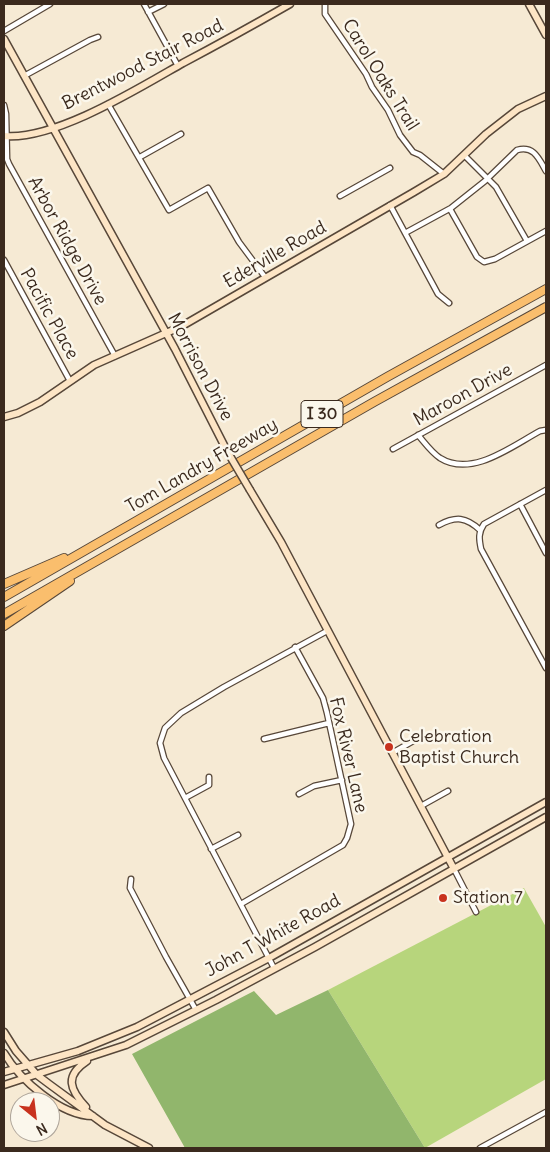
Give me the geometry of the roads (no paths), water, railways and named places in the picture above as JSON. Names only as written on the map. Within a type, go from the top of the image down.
[{"type":"highway","name":"Tom Landry Freeway","points":[[4,597],[387,377],[546,290]]},
{"type":"highway","name":"Tom Landry Freeway","points":[[4,614],[374,402],[546,307]]},
{"type":"highway","points":[[4,584],[100,543]]},
{"type":"highway","points":[[4,626],[108,554]]},
{"type":"street","points":[[4,31],[50,4]]},
{"type":"street","points":[[144,4],[178,66]]},
{"type":"street","points":[[148,12],[164,4]]},
{"type":"street","name":"Brentwood Stair Road","points":[[5,136],[53,128],[92,112],[290,4]]},
{"type":"street","name":"Carol Oaks Trail","points":[[325,4],[325,14],[366,74],[372,87],[388,110],[400,135],[413,152],[420,155],[444,174]]},
{"type":"street","points":[[529,4],[546,36]]},
{"type":"street","points":[[24,76],[98,37]]},
{"type":"street","name":"Morrison Drive","points":[[4,39],[166,334],[227,451],[281,542],[454,869]]},
{"type":"street","name":"Ederville Road","points":[[4,417],[18,413],[40,402],[94,365],[166,334],[444,174],[486,134],[518,109],[546,96]]},
{"type":"street","points":[[108,104],[169,210],[208,188],[239,242],[265,277]]},
{"type":"street","name":"Arbor Ridge Drive","points":[[4,105],[5,136],[9,164],[115,356]]},
{"type":"street","points":[[140,157],[181,134]]},
{"type":"street","points":[[406,233],[450,209],[517,150],[524,148],[537,154],[546,172]]},
{"type":"street","points":[[464,155],[488,177],[501,195],[527,241]]},
{"type":"street","points":[[340,196],[390,168]]},
{"type":"street","points":[[390,205],[438,294],[449,302]]},
{"type":"street","points":[[450,209],[481,261],[488,262],[495,259],[546,231]]},
{"type":"street","name":"Pacific Place","points":[[4,260],[70,381]]},
{"type":"street","name":"Maroon Drive","points":[[393,450],[546,365]]},
{"type":"street","points":[[418,436],[440,458],[451,463],[468,465],[483,462],[546,430]]},
{"type":"street","points":[[546,490],[484,524],[480,530],[479,539],[481,549],[546,666]]},
{"type":"street","points":[[520,504],[546,553]]},
{"type":"street","points":[[439,525],[450,520],[461,519],[472,522],[480,530]]},
{"type":"street","points":[[274,968],[164,758],[161,750],[161,741],[165,728],[181,713],[232,682],[327,631]]},
{"type":"street","name":"Fox River Lane","points":[[241,904],[343,845],[347,838],[350,824],[342,780],[322,698],[295,648]]},
{"type":"street","points":[[264,739],[329,723]]},
{"type":"street","points":[[392,753],[422,736]]},
{"type":"street","points":[[185,798],[208,785],[209,777]]},
{"type":"street","points":[[299,794],[314,786],[342,780]]},
{"type":"street","points":[[421,806],[448,791]]},
{"type":"street","name":"John T White Road","points":[[4,1072],[78,1051],[124,1033],[269,958],[546,802]]},
{"type":"street","name":"John T White Road","points":[[4,1085],[126,1045],[315,947],[546,817]]},
{"type":"street","points":[[211,849],[238,835]]},
{"type":"street","points":[[454,869],[476,912]]},
{"type":"street","points":[[131,879],[130,888],[196,1010]]},
{"type":"street","points":[[4,1032],[16,1051],[37,1075],[106,1125],[149,1148]]},
{"type":"street","points":[[4,1054],[15,1069],[38,1092],[77,1114],[93,1116]]},
{"type":"street","points":[[93,1116],[72,1089],[71,1082],[78,1068],[95,1055]]},
{"type":"street","points":[[480,1148],[546,1112]]},
{"type":"place","name":"Celebration Baptist Church","points":[[389,747]]},
{"type":"place","name":"Station 7","points":[[443,898]]}]
